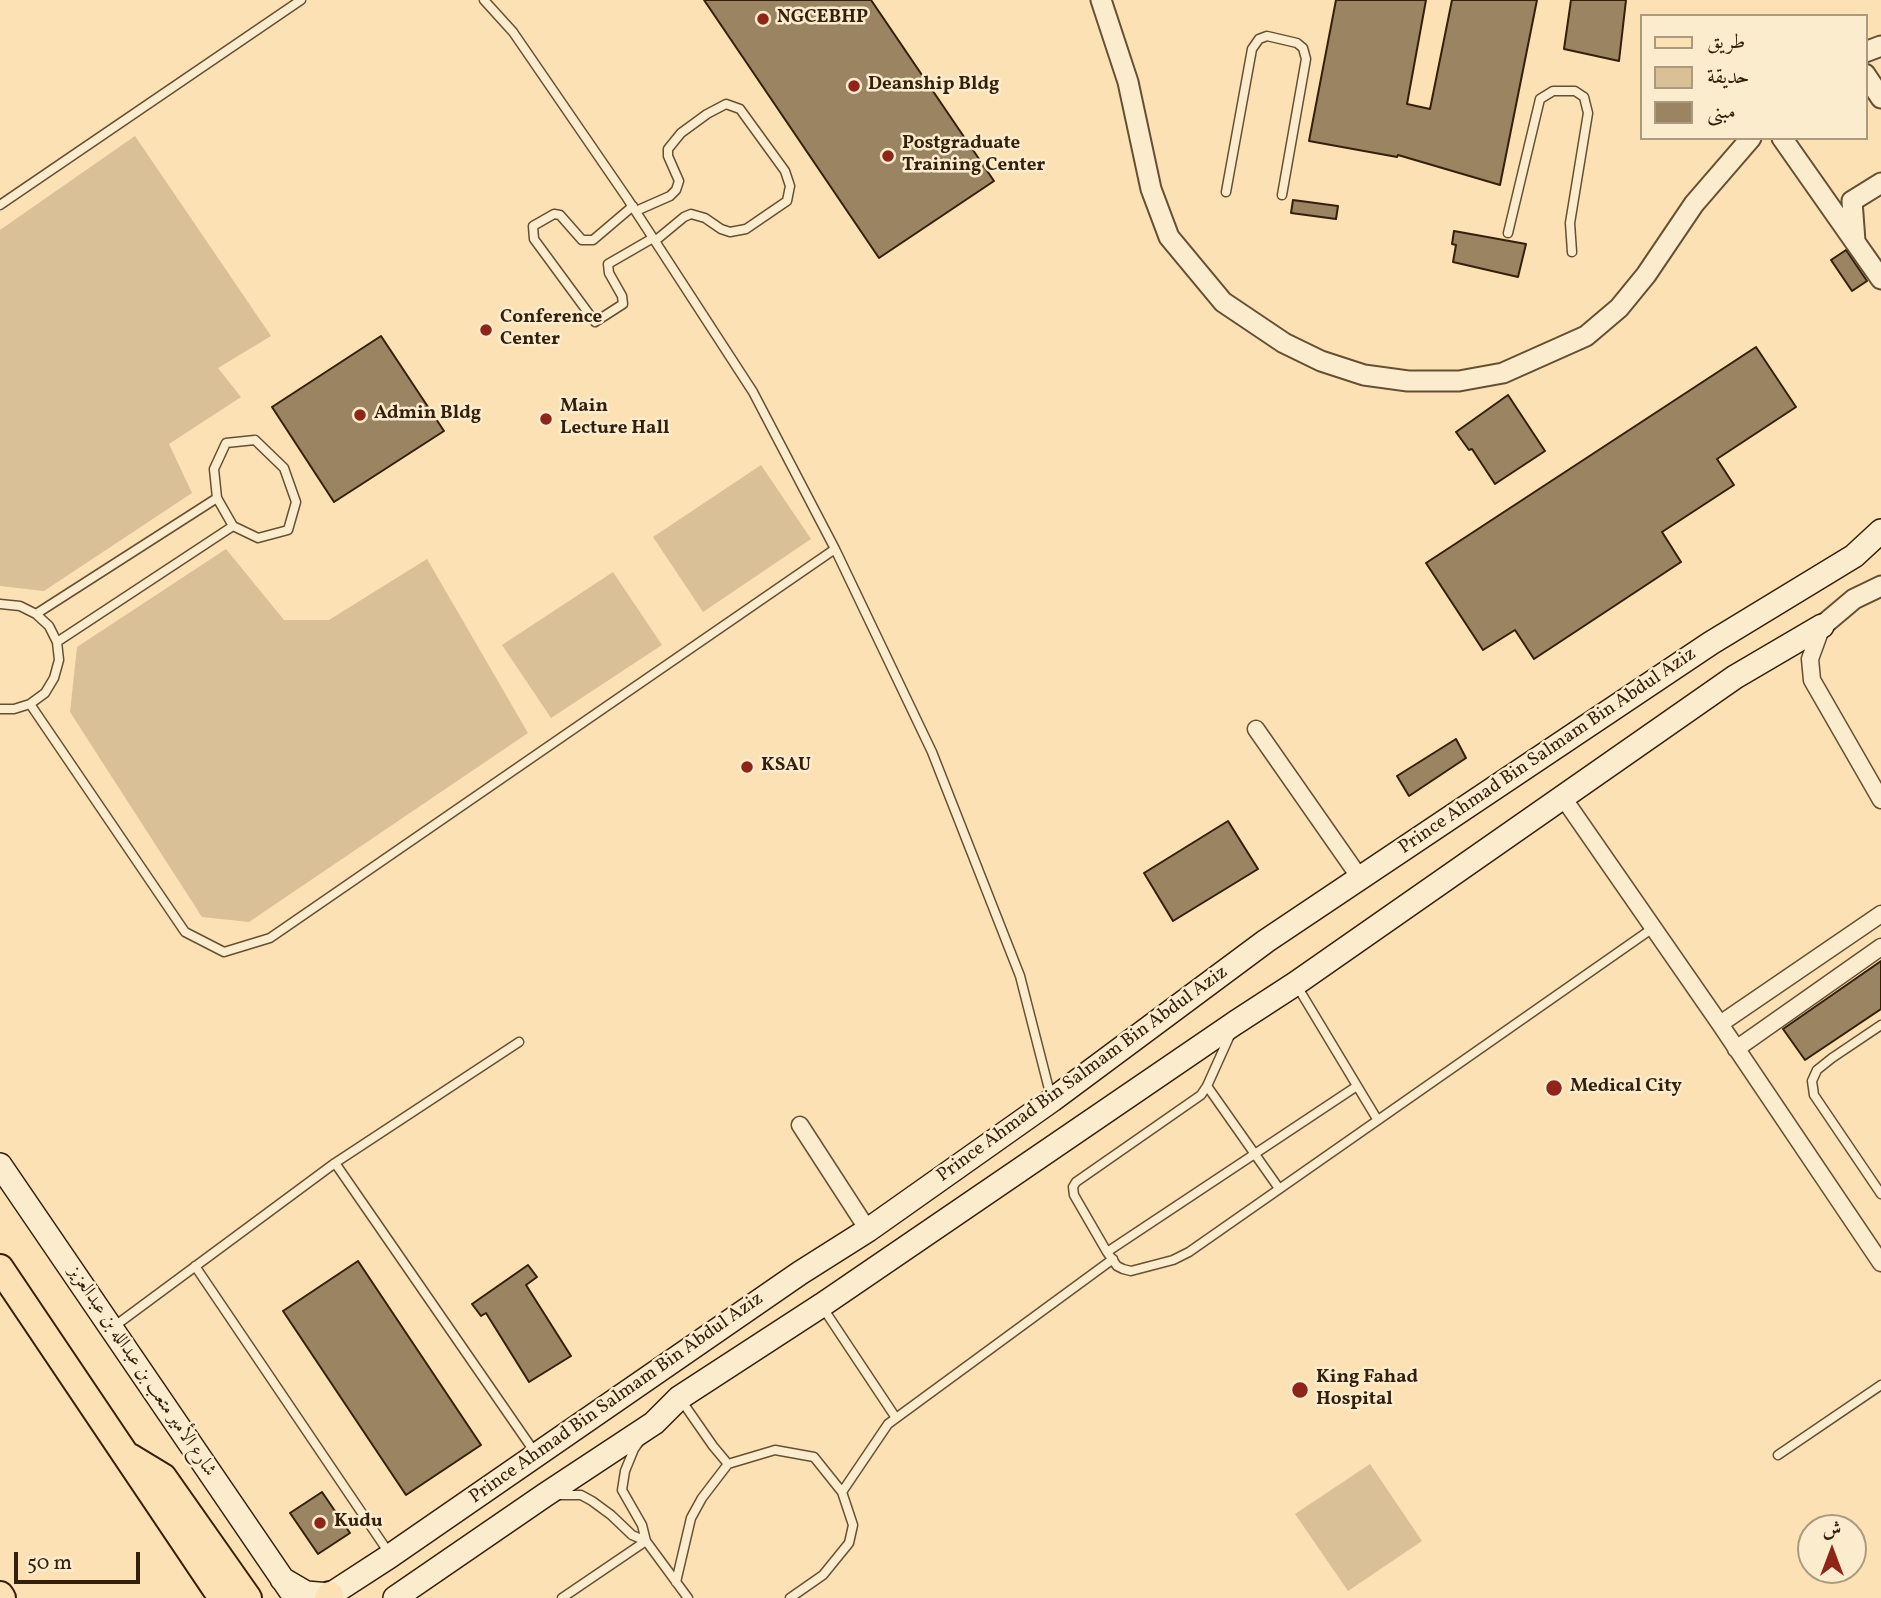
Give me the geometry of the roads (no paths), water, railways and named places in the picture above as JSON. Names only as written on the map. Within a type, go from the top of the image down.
[{"type":"main road","name":"Prince Ahmad Bin Salmam Bin Abdul Aziz","points":[[282,1579],[306,1593],[329,1596],[800,1273],[868,1230],[1052,1100],[1266,941],[1711,643],[1854,556],[1881,531]]},
{"type":"main road","name":"Prince Ahmad Bin Salmam Bin Abdul Aziz","points":[[400,1596],[654,1423],[679,1398],[822,1305],[1295,984],[1564,799],[1735,677],[1822,626]]},
{"type":"main road","name":"شارع الأمير متعب بن عبدالله بن عبدالعزيز","points":[[0,1165],[296,1598]]},
{"type":"main road","points":[[0,1268],[222,1598]]},
{"type":"main road","points":[[800,1273],[822,1305]]},
{"type":"main road","points":[[123,1453],[163,1477],[248,1598]]},
{"type":"street","points":[[1101,0],[1128,82],[1151,189],[1169,237],[1223,302],[1284,343],[1321,361],[1364,375],[1408,381],[1470,379],[1503,373],[1586,336],[1619,308],[1646,275],[1694,204],[1749,140]]},
{"type":"street","points":[[1867,77],[1881,98]]},
{"type":"street","points":[[1783,140],[1881,279]]},
{"type":"street","points":[[1855,242],[1852,201],[1881,183]]},
{"type":"street","points":[[1855,242],[1881,258]]},
{"type":"street","points":[[1881,586],[1854,599],[1822,626],[1810,659],[1812,680],[1881,800]]},
{"type":"street","points":[[1256,729],[1360,878]]},
{"type":"street","points":[[1564,799],[1881,1263]]},
{"type":"street","points":[[1720,1024],[1881,914]]},
{"type":"street","points":[[1736,1049],[1881,947]]},
{"type":"street","points":[[800,1125],[868,1230]]},
{"type":"lane","points":[[0,205],[301,0]]},
{"type":"lane","points":[[484,0],[513,33],[634,208],[753,391],[835,549],[932,752],[1020,976],[1052,1100]]},
{"type":"lane","points":[[1226,192],[1252,49],[1259,39],[1267,36],[1297,43],[1303,48],[1306,59],[1282,195]]},
{"type":"lane","points":[[1508,233],[1540,99],[1553,90],[1575,91],[1584,97],[1588,113],[1570,223],[1572,252]]},
{"type":"lane","points":[[726,104],[740,109],[785,172],[790,186],[787,201],[746,229],[730,232],[705,218],[691,214],[654,239],[608,264],[609,273],[622,296],[623,304],[595,322],[534,239],[533,226],[554,214],[560,215],[582,240],[593,240],[634,208],[670,196],[676,190],[679,181],[668,156],[668,149],[681,133],[726,104]]},
{"type":"lane","points":[[255,440],[284,468],[296,502],[288,530],[258,538],[233,526],[216,498],[214,469],[226,443],[255,440]]},
{"type":"lane","points":[[36,614],[216,498]]},
{"type":"lane","points":[[57,642],[233,526]]},
{"type":"lane","points":[[30,704],[185,932],[224,952],[270,938],[835,549]]},
{"type":"lane","points":[[0,604],[20,606],[36,614],[49,626],[57,642],[59,660],[54,678],[45,692],[30,704],[13,709],[0,709]]},
{"type":"lane","points":[[1235,1023],[1201,1095],[1076,1182],[1073,1187],[1073,1195],[1117,1266],[1131,1270],[1173,1260],[1189,1252],[1278,1187],[1653,928]]},
{"type":"lane","points":[[1295,984],[1377,1119]]},
{"type":"lane","points":[[1881,1025],[1817,1070],[1812,1081],[1814,1095],[1881,1194]]},
{"type":"lane","points":[[111,1329],[335,1163],[519,1042]]},
{"type":"lane","points":[[1207,1086],[1278,1187]]},
{"type":"lane","points":[[842,1492],[888,1424],[1110,1256],[1357,1086]]},
{"type":"lane","points":[[335,1163],[536,1454]]},
{"type":"lane","points":[[195,1266],[390,1556]]},
{"type":"lane","points":[[822,1305],[896,1418]]},
{"type":"lane","points":[[1778,1455],[1881,1385]]},
{"type":"lane","points":[[679,1398],[728,1464]]},
{"type":"lane","points":[[654,1423],[634,1449],[625,1471],[622,1490],[642,1525],[646,1541],[688,1598]]},
{"type":"lane","points":[[676,1582],[691,1518],[702,1498],[728,1464],[775,1450],[814,1457],[842,1492],[853,1525],[849,1543],[823,1575],[790,1598]]},
{"type":"lane","points":[[545,1495],[581,1495],[611,1515],[632,1535],[646,1541]]},
{"type":"lane","points":[[562,1598],[646,1541]]},
{"type":"place","name":"NGCEBHP","points":[[763,19]]},
{"type":"place","name":"Deanship Bldg","points":[[854,86]]},
{"type":"place","name":"Postgraduate Training Center","points":[[888,156]]},
{"type":"place","name":"Conference Center","points":[[486,330]]},
{"type":"place","name":"Admin Bldg","points":[[360,415]]},
{"type":"place","name":"Main Lecture Hall","points":[[546,419]]},
{"type":"place","name":"KSAU","points":[[747,767]]},
{"type":"place","name":"Medical City","points":[[1554,1088]]},
{"type":"place","name":"King Fahad Hospital","points":[[1300,1390]]},
{"type":"place","name":"Kudu","points":[[320,1523]]}]
